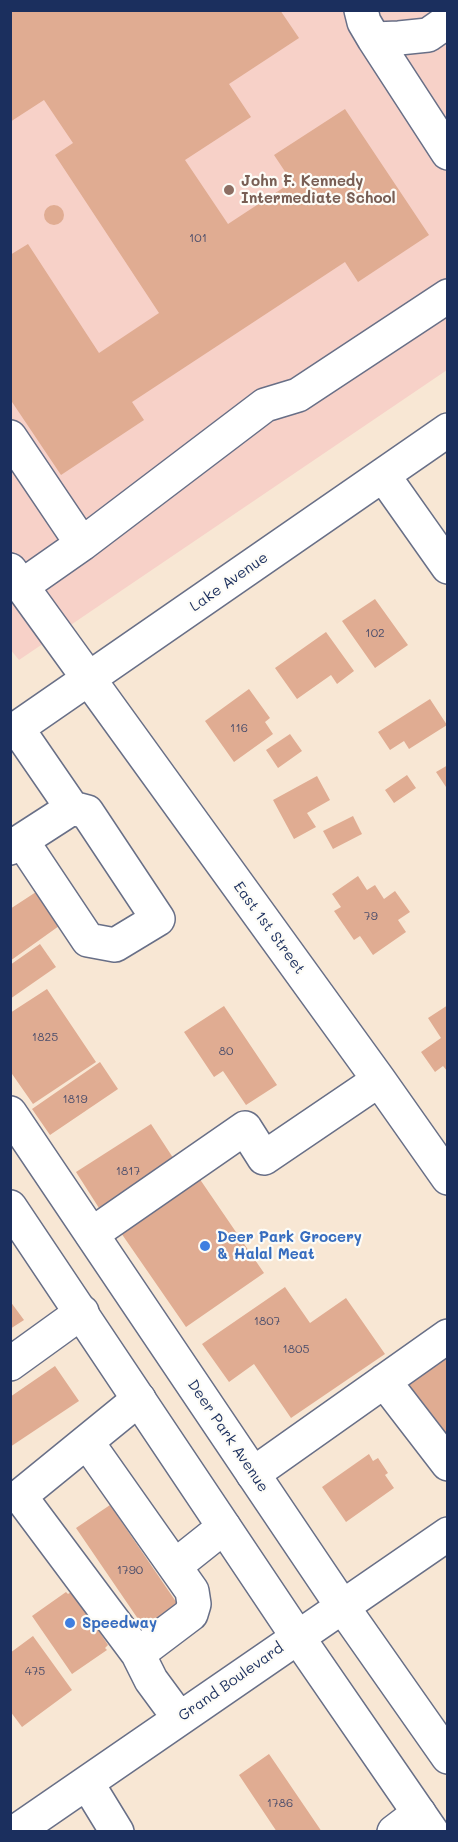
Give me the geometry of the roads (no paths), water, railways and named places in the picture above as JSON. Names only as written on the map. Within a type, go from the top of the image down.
[{"type":"street","points":[[367,25],[399,38],[428,35],[447,21]]},
{"type":"street","points":[[367,25],[447,153]]},
{"type":"street","points":[[16,578],[82,544],[265,405],[298,395],[447,296]]},
{"type":"street","name":"Lake Avenue","points":[[14,730],[447,430]]},
{"type":"street","points":[[10,437],[82,544]]},
{"type":"street","points":[[383,475],[447,567]]},
{"type":"street","name":"East 1st Street","points":[[16,578],[379,1080],[447,1178]]},
{"type":"street","points":[[14,730],[72,808],[87,812],[158,919],[115,945],[88,940],[16,845],[72,808]]},
{"type":"street","points":[[92,1234],[245,1128],[264,1158],[379,1080]]},
{"type":"street","name":"Deer Park Avenue","points":[[10,1113],[342,1606],[447,1757]]},
{"type":"street","points":[[10,1208],[297,1636],[415,1825]]},
{"type":"street","points":[[10,1364],[81,1312]]},
{"type":"street","points":[[253,1474],[447,1336]]},
{"type":"street","points":[[384,1381],[447,1464]]},
{"type":"street","points":[[139,1399],[21,1496],[138,1654],[152,1680],[179,1718]]},
{"type":"street","points":[[87,1442],[192,1591],[194,1604],[191,1614],[138,1654]]},
{"type":"street","points":[[175,1566],[224,1527]]},
{"type":"street","name":"Grand Boulevard","points":[[15,1832],[447,1534]]},
{"type":"street","points":[[87,1783],[117,1832]]},
{"type":"street","points":[[10,1825],[15,1832]]},
{"type":"place","name":"John F. Kennedy Intermediate School","points":[[229,190]]},
{"type":"place","name":"Deer Park Grocery & Halal Meat","points":[[205,1246]]},
{"type":"place","name":"Speedway","points":[[70,1623]]}]
